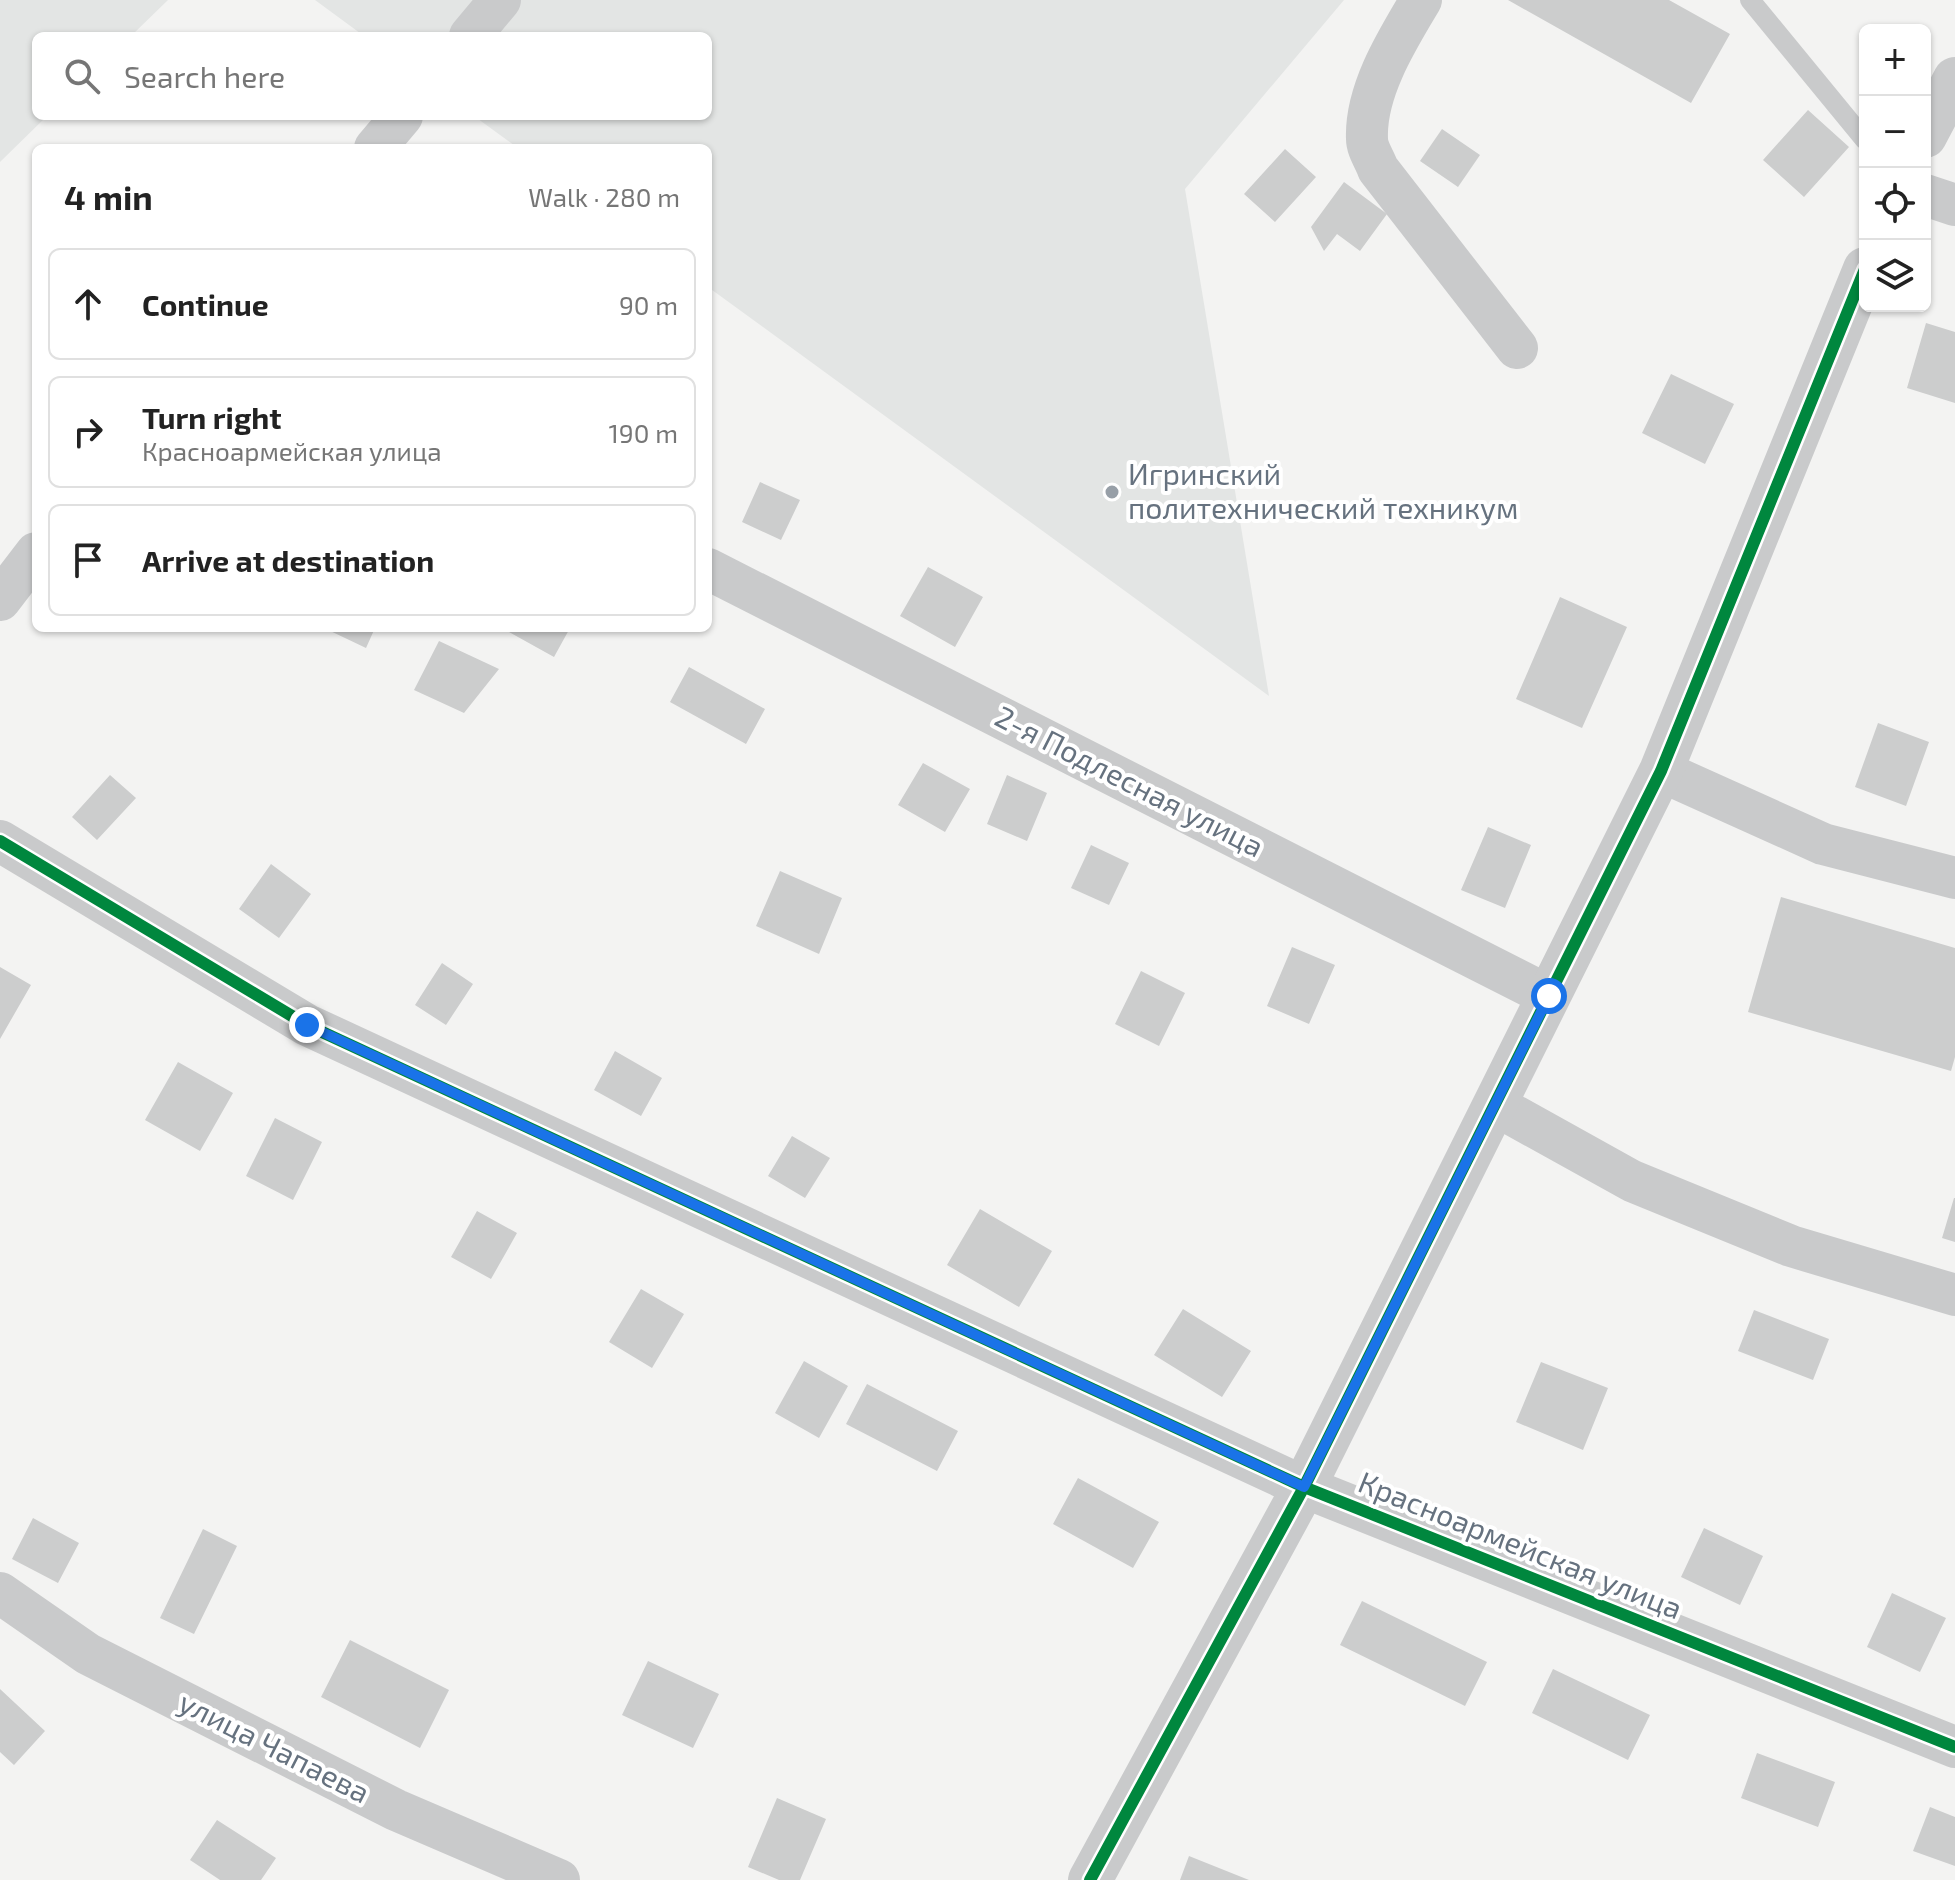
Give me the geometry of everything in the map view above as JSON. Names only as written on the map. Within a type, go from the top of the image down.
[{"type":"street","points":[[473,32],[500,0]]},
{"type":"street","points":[[1421,0],[1393,47],[1373,99],[1367,141],[1386,179],[1517,348]]},
{"type":"street","points":[[1931,125],[1955,79]]},
{"type":"street","points":[[378,144],[399,120]]},
{"type":"street","points":[[1931,197],[1955,205]]},
{"type":"street","points":[[1090,1880],[1304,1487],[1661,771],[1859,284]]},
{"type":"street","points":[[0,600],[32,558]]},
{"type":"street","name":"2-я Подлесная улица","points":[[712,571],[1549,996]]},
{"type":"street","points":[[1661,771],[1823,844],[1955,878]]},
{"type":"street","name":"Красноармейская улица","points":[[0,841],[307,1025],[1304,1487],[1955,1747]]},
{"type":"street","points":[[1495,1105],[1647,1187],[1791,1246],[1955,1295]]},
{"type":"street","name":"улица Чапаева","points":[[0,1593],[88,1654],[396,1810],[559,1880]]},
{"type":"lane","points":[[1750,0],[1859,133]]},
{"type":"shaded area","points":[[0,0],[168,0],[135,32],[32,32],[32,120],[43,120],[0,162]]},
{"type":"shaded area","name":"Игринский политехнический техникум","points":[[315,0],[1344,0],[1185,189],[1269,696],[712,290],[712,144],[512,144],[480,120],[712,120],[712,32],[359,32]]},
{"type":"building","points":[[1508,0],[1669,0],[1730,34],[1691,103]]},
{"type":"building","points":[[1808,110],[1849,147],[1804,197],[1763,160]]},
{"type":"building","points":[[1442,129],[1480,155],[1458,187],[1420,161]]},
{"type":"building","points":[[1285,149],[1316,177],[1275,222],[1244,194]]},
{"type":"building","points":[[1344,182],[1387,214],[1360,251],[1337,234],[1324,251],[1311,227]]},
{"type":"building","points":[[1926,323],[1955,332],[1955,403],[1907,388]]},
{"type":"building","points":[[1671,374],[1734,404],[1705,464],[1642,433]]},
{"type":"building","points":[[760,482],[800,500],[781,540],[742,522]]},
{"type":"building","points":[[928,567],[983,597],[955,647],[900,616]]},
{"type":"building","points":[[1560,597],[1627,627],[1582,728],[1516,699]]},
{"type":"building","points":[[332,632],[373,632],[366,648]]},
{"type":"building","points":[[509,632],[568,632],[554,657]]},
{"type":"building","points":[[439,641],[499,669],[464,713],[414,690]]},
{"type":"building","points":[[689,667],[765,709],[746,744],[670,702]]},
{"type":"building","points":[[1878,723],[1929,742],[1906,806],[1855,787]]},
{"type":"building","points":[[923,763],[970,789],[945,832],[898,805]]},
{"type":"building","points":[[110,775],[136,798],[97,840],[72,817]]},
{"type":"building","points":[[1007,775],[1047,793],[1027,841],[987,824]]},
{"type":"building","points":[[1488,827],[1531,845],[1505,908],[1461,890]]},
{"type":"building","points":[[1091,845],[1129,863],[1109,905],[1071,888]]},
{"type":"building","points":[[271,864],[311,894],[279,938],[239,909]]},
{"type":"building","points":[[780,871],[842,898],[819,954],[756,926]]},
{"type":"building","points":[[1781,897],[1955,948],[1955,1057],[1951,1071],[1748,1012]]},
{"type":"building","points":[[1292,947],[1335,965],[1309,1024],[1267,1006]]},
{"type":"building","points":[[442,963],[473,984],[446,1025],[415,1005]]},
{"type":"building","points":[[0,967],[31,985],[0,1039]]},
{"type":"building","points":[[1141,971],[1185,993],[1159,1046],[1115,1024]]},
{"type":"building","points":[[615,1051],[662,1078],[641,1116],[594,1090]]},
{"type":"building","points":[[178,1062],[233,1093],[200,1151],[145,1120]]},
{"type":"building","points":[[275,1118],[322,1142],[293,1200],[246,1176]]},
{"type":"building","points":[[792,1136],[830,1158],[805,1198],[768,1176]]},
{"type":"building","points":[[1955,1198],[1955,1242],[1942,1238]]},
{"type":"building","points":[[980,1209],[1052,1251],[1019,1307],[947,1265]]},
{"type":"building","points":[[477,1211],[517,1233],[491,1279],[451,1257]]},
{"type":"building","points":[[641,1289],[684,1314],[652,1368],[609,1342]]},
{"type":"building","points":[[1183,1309],[1251,1351],[1222,1397],[1154,1355]]},
{"type":"building","points":[[1754,1310],[1829,1339],[1813,1380],[1738,1351]]},
{"type":"building","points":[[804,1361],[848,1386],[819,1438],[775,1413]]},
{"type":"building","points":[[1541,1362],[1608,1388],[1583,1450],[1516,1422]]},
{"type":"building","points":[[867,1384],[958,1431],[937,1471],[846,1424]]},
{"type":"building","points":[[1078,1478],[1159,1522],[1133,1568],[1053,1524]]},
{"type":"building","points":[[33,1518],[79,1543],[58,1583],[12,1559]]},
{"type":"building","points":[[1704,1528],[1763,1556],[1740,1605],[1681,1577]]},
{"type":"building","points":[[203,1529],[237,1546],[194,1634],[160,1618]]},
{"type":"building","points":[[1892,1593],[1946,1618],[1920,1672],[1867,1647]]},
{"type":"building","points":[[1362,1601],[1487,1662],[1465,1706],[1340,1645]]},
{"type":"building","points":[[350,1640],[449,1690],[420,1748],[321,1697]]},
{"type":"building","points":[[648,1661],[719,1694],[693,1748],[622,1715]]},
{"type":"building","points":[[1553,1669],[1650,1715],[1628,1760],[1532,1713]]},
{"type":"building","points":[[0,1689],[45,1731],[14,1765],[0,1752]]},
{"type":"building","points":[[1757,1753],[1835,1782],[1818,1827],[1741,1798]]},
{"type":"building","points":[[777,1798],[826,1819],[800,1880],[779,1880],[748,1867]]},
{"type":"building","points":[[1930,1807],[1955,1817],[1955,1866],[1913,1851]]},
{"type":"building","points":[[217,1820],[276,1858],[261,1880],[220,1880],[190,1860]]},
{"type":"building","points":[[1189,1856],[1249,1880],[1180,1880]]},
{"type":"cycle path","points":[[1090,1880],[1304,1487],[1661,771],[1859,284]]},
{"type":"cycle path","points":[[0,841],[307,1025],[1304,1487],[1955,1747]]},
{"type":"place","name":"Игринский политехнический техникум","points":[[1112,492]]},
{"type":"route","points":[[307,1025],[1304,1487],[1549,996]]}]
